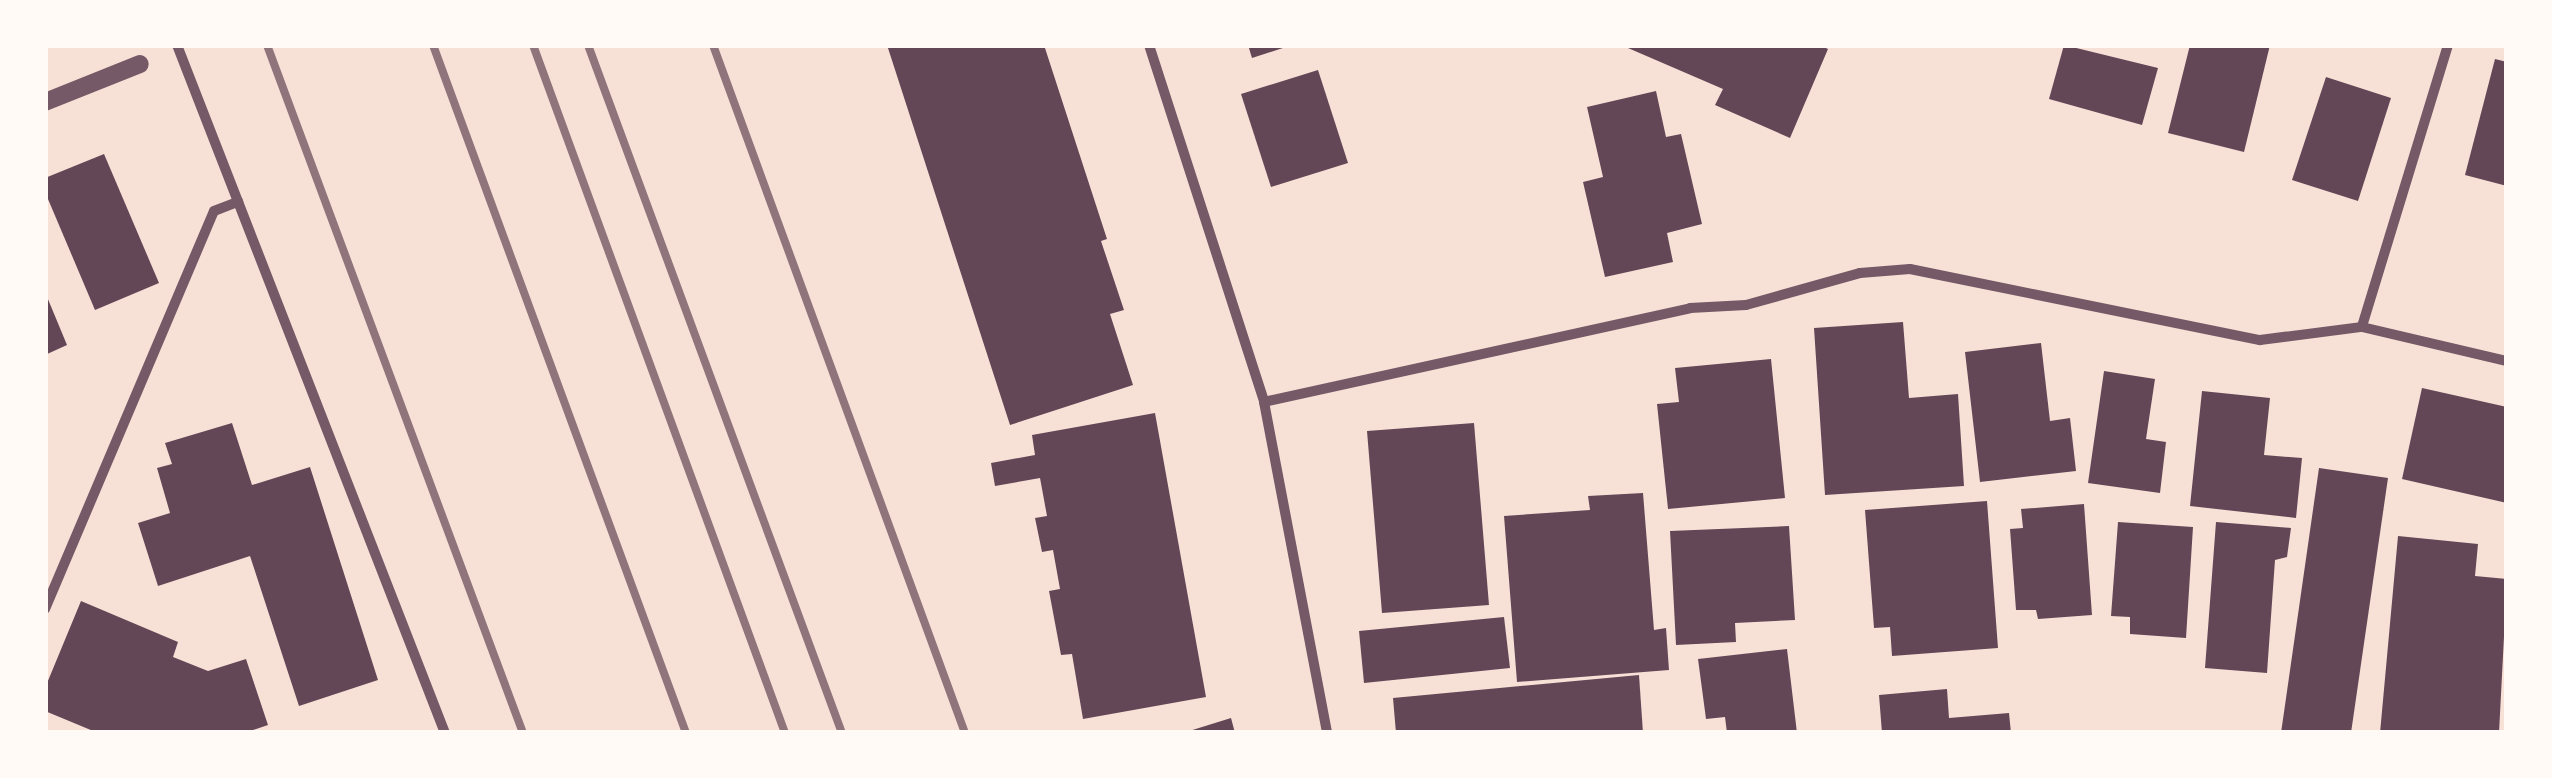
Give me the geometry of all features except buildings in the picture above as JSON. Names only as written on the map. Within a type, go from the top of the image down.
[{"type":"street","points":[[177,45],[445,733]]},
{"type":"street","points":[[1149,45],[1264,402],[1326,733]]},
{"type":"street","points":[[2362,326],[2448,45]]},
{"type":"street","points":[[45,102],[140,64]]},
{"type":"street","points":[[45,610],[214,212],[238,202]]},
{"type":"street","points":[[1264,402],[1690,308],[1746,305],[1860,273],[1910,268],[1972,276],[2176,328],[2260,340],[2362,326],[2507,361]]},
{"type":"railway","points":[[267,45],[523,733]]},
{"type":"railway","points":[[433,45],[686,733]]},
{"type":"railway","points":[[533,45],[785,733]]},
{"type":"railway","points":[[588,45],[842,733]]},
{"type":"railway","points":[[713,45],[965,733]]}]
